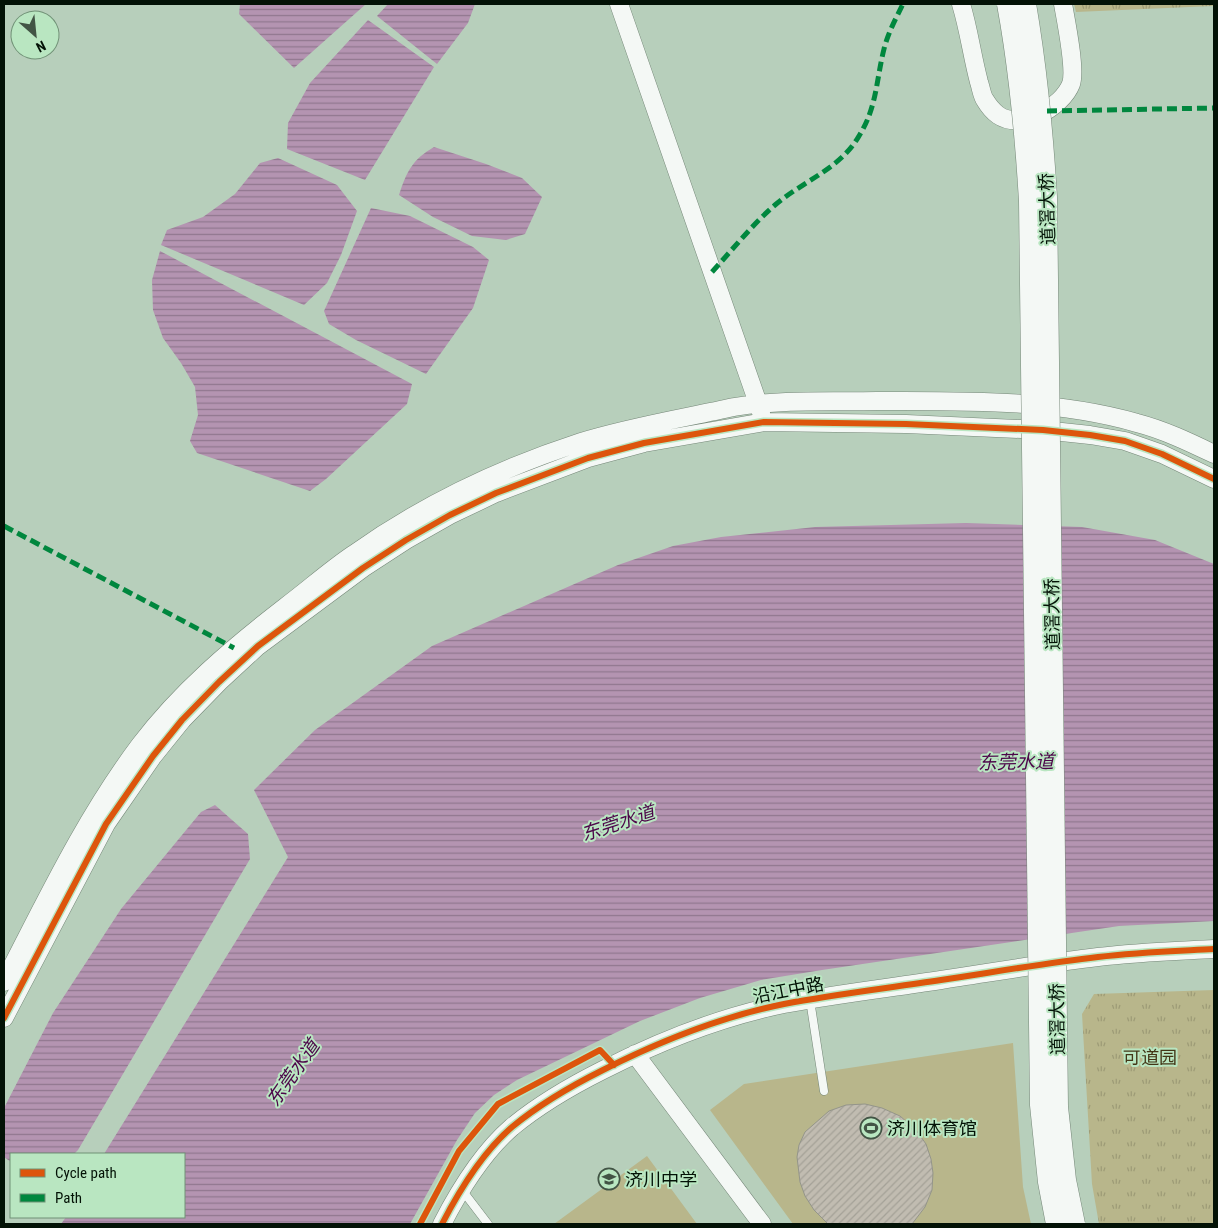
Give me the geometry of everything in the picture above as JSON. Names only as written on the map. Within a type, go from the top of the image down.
[{"type":"main road","name":"道滘大桥","points":[[1007,4],[1016,55],[1026,139],[1029,201],[1040,1105],[1048,1182],[1056,1224]]},
{"type":"main road","name":"道滘大桥","points":[[1026,4],[1034,51],[1048,197],[1058,1107],[1066,1180],[1075,1224]]},
{"type":"street","points":[[619,4],[764,422]]},
{"type":"street","points":[[961,4],[984,99],[998,115],[1013,120],[1028,119],[1047,111],[1062,100],[1072,83],[1072,57],[1064,4]]},
{"type":"street","points":[[4,982],[92,815],[142,743],[208,671],[250,634],[353,554],[442,500],[537,458],[583,441],[758,403],[930,401],[1065,407],[1138,423],[1176,436],[1214,454]]},
{"type":"street","points":[[4,1018],[106,824],[131,786],[182,720],[258,646],[363,568],[406,540],[450,515],[496,493],[588,458],[644,443],[764,422],[906,424],[1043,430],[1090,435],[1125,441],[1162,454],[1214,479]]},
{"type":"street","name":"沿江中路","points":[[442,1224],[462,1189],[488,1152],[511,1128],[563,1091],[635,1054],[689,1031],[724,1019],[810,1000],[1099,957],[1214,949]]},
{"type":"street","points":[[635,1054],[762,1224]]},
{"type":"lane","points":[[810,1000],[824,1091]]},
{"type":"lane","points":[[462,1189],[488,1224]]},
{"type":"green space","points":[[1074,4],[1213,4],[1213,6],[1076,12]]},
{"type":"green space","name":"可道园","points":[[1214,990],[1214,1224],[1099,1224],[1092,1184],[1082,1014],[1094,994]]},
{"type":"green space","name":"济川体育馆","points":[[1013,1043],[1023,1187],[1031,1224],[793,1224],[710,1110],[744,1084]]},
{"type":"green space","points":[[647,1156],[697,1224],[554,1224]]},
{"type":"water","points":[[240,4],[366,4],[294,68],[239,14]]},
{"type":"water","points":[[388,4],[475,4],[468,23],[437,64],[377,16]]},
{"type":"water","points":[[368,20],[434,67],[365,180],[287,149],[288,123],[310,83]]},
{"type":"water","points":[[434,147],[522,178],[542,197],[525,234],[506,240],[472,236],[433,217],[399,195],[411,167],[420,157]]},
{"type":"water","points":[[278,158],[337,185],[357,211],[341,255],[327,283],[304,305],[161,245],[167,230],[203,217],[235,194],[260,163]]},
{"type":"water","points":[[371,208],[410,216],[473,247],[489,260],[473,308],[426,374],[356,340],[329,324],[324,311]]},
{"type":"water","points":[[160,251],[412,384],[407,404],[326,479],[310,491],[197,453],[190,441],[198,415],[195,387],[163,338],[153,310],[152,280]]},
{"type":"water","name":"东莞水道","points":[[966,523],[1082,527],[1155,540],[1214,564],[1214,921],[1119,926],[822,970],[761,980],[700,998],[640,1021],[517,1080],[494,1095],[475,1113],[457,1140],[410,1224],[61,1224],[65,1218],[185,1218],[185,1153],[105,1153],[288,857],[254,790],[315,730],[432,646],[618,565],[673,546],[721,537],[815,527]]},
{"type":"water","points":[[215,805],[248,834],[250,859],[78,1150],[75,1153],[10,1153],[10,1161],[4,1157],[4,1108],[53,1013],[121,909],[201,812]]},
{"type":"building","points":[[865,1104],[882,1108],[900,1116],[916,1130],[926,1144],[933,1173],[932,1190],[925,1207],[912,1224],[828,1224],[814,1210],[805,1196],[800,1182],[797,1157],[799,1145],[805,1132],[829,1111],[846,1105]]},
{"type":"marked path","points":[[712,272],[750,229],[775,205],[842,157],[859,136],[873,104],[886,43],[903,4]]},
{"type":"marked path","points":[[1047,111],[1214,108]]},
{"type":"marked path","points":[[4,526],[234,648]]},
{"type":"cycle path","points":[[4,1018],[106,824],[153,756],[182,720],[258,646],[363,568],[406,540],[450,515],[496,493],[588,458],[644,443],[764,422],[906,424],[1043,430],[1090,435],[1125,441],[1162,454],[1214,479]]},
{"type":"cycle path","points":[[442,1224],[456,1198],[481,1160],[512,1127],[556,1096],[591,1076],[646,1049],[691,1031],[760,1009],[823,997],[1078,959],[1214,949]]},
{"type":"cycle path","points":[[420,1224],[459,1151],[498,1104],[600,1050],[614,1065]]},
{"type":"place","name":"济川体育馆","points":[[871,1128]]},
{"type":"place","name":"济川中学","points":[[609,1179]]}]
